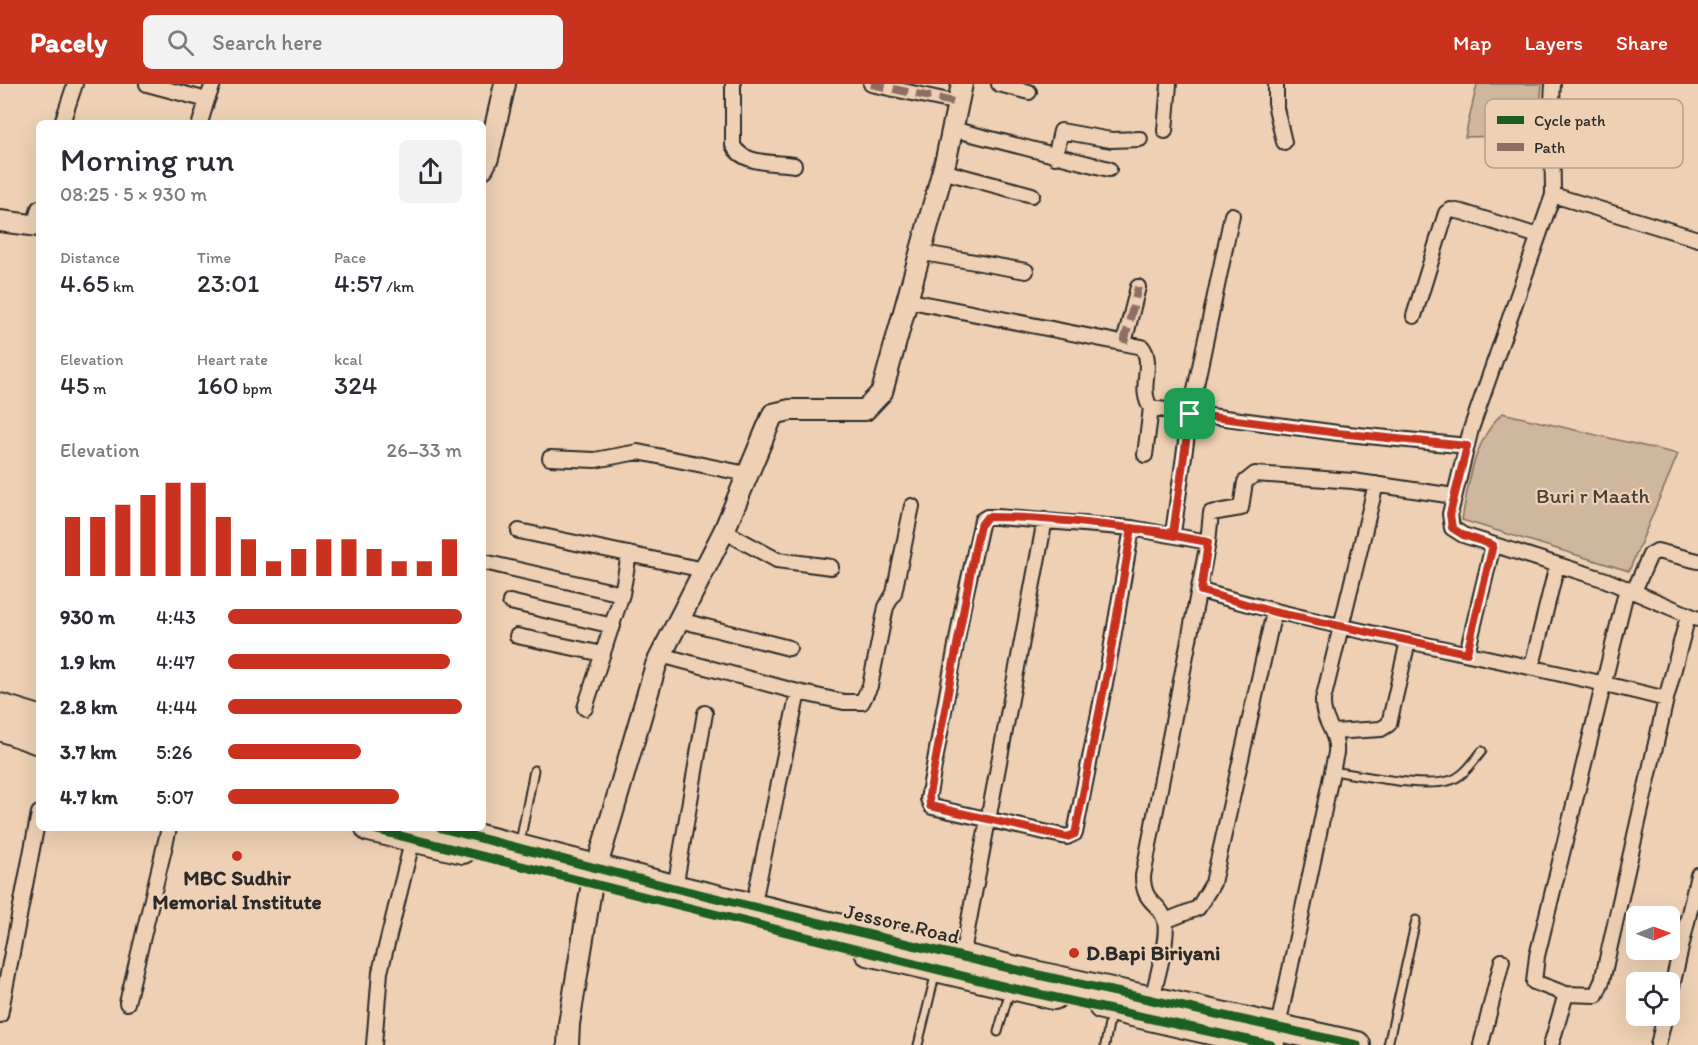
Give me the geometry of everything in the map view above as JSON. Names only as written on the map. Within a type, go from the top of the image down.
[{"type":"highway","points":[[0,707],[36,719]]},
{"type":"highway","points":[[0,727],[36,740]]},
{"type":"highway","name":"Jessore Road","points":[[382,831],[594,875],[675,888],[1152,1000],[1274,1036]]},
{"type":"highway","name":"Jessore Road","points":[[453,831],[519,848],[594,875],[936,969],[1011,987],[1113,1008],[1274,1036],[1357,1045]]},
{"type":"street","points":[[63,120],[75,84]]},
{"type":"street","points":[[201,120],[213,84]]},
{"type":"street","points":[[486,162],[505,84]]},
{"type":"street","points":[[733,84],[733,145],[737,153],[746,158],[794,165]]},
{"type":"street","points":[[568,1045],[569,1024],[594,875],[656,665],[724,531],[773,414],[790,410],[865,410],[882,392],[918,252],[942,171],[960,94],[871,84]]},
{"type":"street","points":[[999,84],[1029,92]]},
{"type":"street","points":[[1165,131],[1169,84]]},
{"type":"street","points":[[1276,84],[1276,108],[1284,142]]},
{"type":"street","points":[[1552,99],[1553,84]]},
{"type":"street","points":[[152,85],[207,100]]},
{"type":"street","points":[[952,129],[1109,169]]},
{"type":"street","points":[[1055,157],[1061,131],[1111,140],[1140,139]]},
{"type":"street","points":[[1553,168],[1553,195],[1467,446],[1450,514],[1452,528],[1463,535],[1631,590],[1693,618],[1666,699],[1602,981],[1596,995],[1566,994],[1534,982],[1537,956],[1605,683],[1631,590],[1650,555],[1657,551],[1698,561]]},
{"type":"street","points":[[942,171],[1032,195]]},
{"type":"street","points":[[1553,195],[1698,239]]},
{"type":"street","points":[[1414,316],[1446,213],[1451,210],[1462,212],[1538,236]]},
{"type":"street","points":[[1173,533],[1190,414],[1232,215]]},
{"type":"street","points":[[0,221],[36,220]]},
{"type":"street","points":[[918,252],[1026,271]]},
{"type":"street","points":[[1124,343],[1138,287]]},
{"type":"street","points":[[906,300],[1142,347],[1145,351],[1144,392],[1151,408],[1146,455]]},
{"type":"street","points":[[1151,408],[1338,433],[1467,446]]},
{"type":"street","points":[[550,458],[595,460],[638,452],[747,474]]},
{"type":"street","points":[[1152,1000],[1165,936],[1165,921],[1143,891],[1143,876],[1201,591],[1211,513],[1241,508],[1245,482],[1255,474],[1376,484],[1454,496]]},
{"type":"street","points":[[1274,1036],[1337,742],[1333,732],[1325,723],[1323,700],[1376,484]]},
{"type":"street","points":[[661,655],[798,692],[854,704],[862,702],[867,696],[886,607],[894,592],[904,555],[912,506]]},
{"type":"street","points":[[1132,528],[1107,673],[1075,834],[1067,837],[932,807],[929,802],[964,601],[982,520],[987,517],[1045,520],[1132,528],[1173,533],[1208,542]]},
{"type":"street","points":[[962,957],[1045,520]]},
{"type":"street","points":[[519,531],[704,570]]},
{"type":"street","points":[[724,531],[777,560],[831,567]]},
{"type":"street","points":[[1467,653],[1493,545]]},
{"type":"street","points":[[585,708],[613,626],[622,594],[629,554]]},
{"type":"street","points":[[486,562],[622,594]]},
{"type":"street","points":[[1532,666],[1557,565]]},
{"type":"street","points":[[1201,591],[1274,612],[1532,666],[1666,699]]},
{"type":"street","points":[[510,602],[613,626]]},
{"type":"street","points":[[1165,921],[1198,908],[1213,883],[1274,612]]},
{"type":"street","points":[[679,620],[789,648]]},
{"type":"street","points":[[517,636],[603,654]]},
{"type":"street","points":[[1333,732],[1381,729],[1389,724],[1408,641]]},
{"type":"street","points":[[753,907],[798,692]]},
{"type":"street","points":[[675,888],[705,713]]},
{"type":"street","points":[[0,1015],[36,829]]},
{"type":"street","points":[[127,1003],[168,831]]},
{"type":"street","points":[[374,1045],[380,972],[413,838]]},
{"type":"street","points":[[1676,972],[1697,883]]},
{"type":"street","points":[[1481,1045],[1502,961]]},
{"type":"street","points":[[1551,1045],[1566,994]]},
{"type":"street","points":[[1658,1045],[1663,1026]]},
{"type":"lane","points":[[1332,771],[1408,781],[1448,781],[1459,776],[1482,751]]},
{"type":"lane","points":[[519,848],[534,770]]},
{"type":"lane","points":[[1388,1045],[1416,920]]},
{"type":"lane","points":[[918,1045],[936,969]]},
{"type":"lane","points":[[998,1032],[1011,987]]},
{"type":"lane","points":[[1105,1045],[1113,1008]]},
{"type":"green space","points":[[1477,84],[1542,84],[1541,99],[1485,99],[1485,136],[1465,137]]},
{"type":"green space","name":"Buri r Maath","points":[[1502,413],[1678,454],[1629,571],[1462,520],[1478,450],[1484,437]]},
{"type":"marked path","points":[[871,84],[958,103]]},
{"type":"marked path","points":[[1124,343],[1138,287]]},
{"type":"cycle path","points":[[381,831],[1011,988],[1271,1045]]},
{"type":"cycle path","points":[[453,831],[666,886],[1034,974],[1357,1045]]},
{"type":"place","name":"MBC Sudhir Memorial Institute","points":[[237,856]]},
{"type":"place","name":"D.Bapi Biriyani","points":[[1074,953]]},
{"type":"route","points":[[1190,414],[1173,533],[1132,528],[1045,520],[987,517],[982,520],[964,601],[929,795],[930,806],[1067,837],[1075,834],[1107,673],[1132,528],[1173,533],[1208,542],[1201,591],[1274,612],[1467,653],[1493,545],[1463,535],[1452,528],[1450,514],[1467,446],[1338,433],[1228,417],[1190,414]]}]
